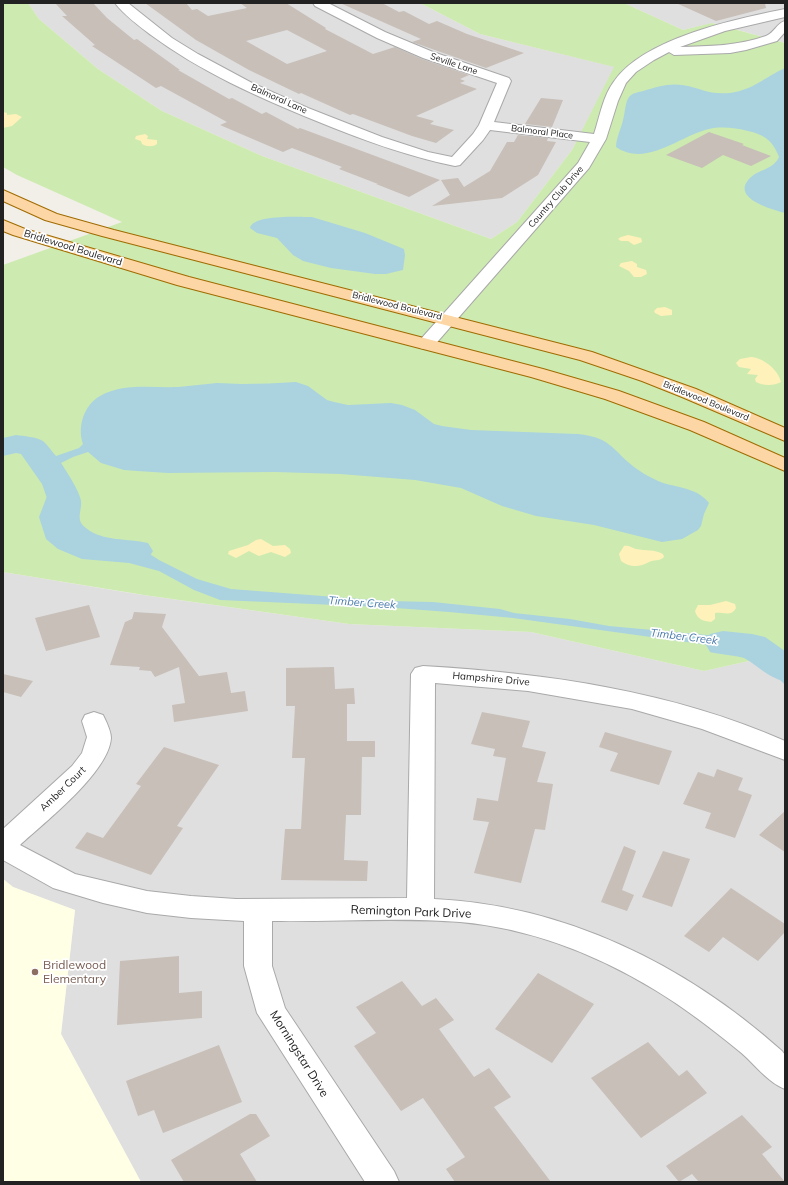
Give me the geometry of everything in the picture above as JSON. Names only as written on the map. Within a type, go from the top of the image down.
[{"type":"main road","name":"Bridlewood Boulevard","points":[[5,197],[50,217],[108,234],[447,319],[618,366],[730,410],[785,435]]},
{"type":"main road","name":"Bridlewood Boulevard","points":[[3,225],[19,232],[183,281],[570,382],[650,407],[785,465]]},
{"type":"street","name":"Balmoral Lane","points":[[121,3],[140,21],[164,40],[228,76],[387,144],[432,158],[455,162]]},
{"type":"street","name":"Seville Lane","points":[[319,3],[381,35],[428,55],[504,81],[488,120],[478,137],[455,162]]},
{"type":"street","points":[[758,6],[785,13]]},
{"type":"street","name":"Country Club Drive","points":[[426,344],[576,175],[601,133],[614,94],[625,74],[640,61],[659,53],[682,40],[757,18],[785,13]]},
{"type":"street","points":[[659,53],[686,50],[730,49],[746,46],[773,38],[785,25]]},
{"type":"street","name":"Balmoral Place","points":[[488,120],[601,133]]},
{"type":"street","name":"Hampshire Drive","points":[[420,909],[423,674],[476,676],[604,694],[668,709],[728,728],[785,750]]},
{"type":"street","name":"Amber Court","points":[[3,847],[81,773],[90,761],[94,755],[99,737],[94,721]]},
{"type":"street","name":"Remington Park Drive","points":[[3,847],[63,881],[122,897],[181,907],[258,910],[420,909],[461,911],[516,919],[576,938],[616,954],[659,977],[693,998],[740,1034],[775,1064],[785,1075]]},
{"type":"street","name":"Morningstar Drive","points":[[258,910],[258,966],[272,1013],[285,1036],[383,1182]]},
{"type":"shaded area","points":[[28,3],[420,3],[480,34],[615,67],[572,150],[517,222],[491,239],[262,156],[162,111],[98,69],[39,19]]},
{"type":"shaded area","points":[[624,3],[785,3],[785,43],[713,23],[683,30]]},
{"type":"shaded area","points":[[3,572],[136,594],[349,624],[531,632],[704,671],[785,653],[785,1182],[141,1182],[61,1034],[75,910],[13,887],[3,879]]},
{"type":"shaded area","name":"Bridlewood Elementary","points":[[3,879],[13,887],[75,910],[61,1034],[141,1182],[3,1182]]},
{"type":"green space","points":[[3,3],[28,3],[39,19],[98,69],[162,111],[262,156],[491,239],[517,222],[572,150],[614,67],[480,34],[420,3],[624,3],[683,30],[712,23],[785,43],[785,653],[704,671],[531,632],[349,624],[144,595],[3,572],[3,265],[122,222],[17,175],[3,167]]},
{"type":"sand","points":[[3,112],[7,113],[7,115],[16,114],[22,117],[12,126],[3,128]]},
{"type":"sand","points":[[145,134],[148,136],[147,139],[157,140],[157,144],[146,146],[142,144],[141,141],[135,139],[136,136]]},
{"type":"sand","points":[[628,235],[641,238],[642,242],[634,245],[628,241],[621,241],[618,239]]},
{"type":"sand","points":[[632,261],[637,264],[637,267],[646,270],[647,274],[641,277],[634,277],[629,271],[619,266],[621,263]]},
{"type":"sand","points":[[665,307],[672,310],[672,315],[661,316],[654,311],[657,308]]},
{"type":"sand","points":[[751,357],[769,365],[777,373],[781,382],[772,385],[765,385],[756,382],[755,379],[758,375],[747,374],[751,369],[739,367],[736,363],[740,359]]},
{"type":"sand","points":[[261,539],[273,546],[285,545],[290,549],[291,553],[285,557],[271,552],[259,556],[249,551],[236,558],[228,554],[229,551]]},
{"type":"sand","points":[[624,546],[656,551],[663,554],[664,557],[639,566],[631,566],[621,561],[619,554]]},
{"type":"sand","points":[[726,601],[735,604],[736,608],[734,611],[730,613],[715,613],[715,619],[711,622],[701,619],[696,614],[695,611],[698,605],[710,605]]},
{"type":"water","points":[[785,68],[785,213],[755,202],[745,191],[745,185],[750,178],[770,167],[779,157],[777,151],[771,143],[759,134],[739,129],[718,128],[698,132],[651,152],[639,154],[627,153],[616,147],[627,102],[629,97],[634,94],[667,85],[682,85],[716,93],[730,93],[752,86]]},
{"type":"water","points":[[312,217],[365,233],[404,249],[405,255],[403,270],[386,274],[375,274],[331,268],[303,261],[293,255],[277,238],[257,233],[250,228],[259,220],[268,218]]},
{"type":"water","points":[[296,382],[308,386],[327,400],[334,402],[348,405],[391,403],[402,405],[415,410],[434,424],[442,426],[471,430],[578,434],[593,437],[609,444],[647,476],[697,493],[709,503],[701,526],[698,530],[682,539],[662,542],[594,525],[536,516],[502,506],[461,488],[415,480],[340,474],[275,472],[168,473],[124,470],[101,463],[88,452],[61,463],[76,489],[72,497],[62,508],[57,519],[60,527],[66,534],[84,544],[139,547],[159,560],[197,579],[231,589],[388,601],[433,602],[500,609],[514,613],[570,619],[609,626],[740,638],[755,645],[774,664],[785,669],[785,685],[760,656],[754,651],[746,648],[723,647],[513,618],[449,612],[382,607],[220,600],[194,590],[159,571],[129,563],[82,559],[58,549],[46,539],[39,517],[49,491],[44,477],[19,451],[13,449],[3,450],[3,441],[11,440],[38,444],[56,456],[79,448],[83,444],[81,431],[83,417],[86,411],[94,400],[118,389],[138,387],[178,387],[217,383],[249,384]]},
{"type":"building","points":[[55,3],[93,3],[107,18],[134,40],[137,39],[180,70],[178,70],[229,99],[232,98],[262,114],[266,112],[298,129],[300,128],[440,180],[409,197],[339,169],[342,167],[292,148],[283,152],[220,125],[227,122],[161,86],[156,88],[92,46],[95,45],[62,16],[67,16]]},
{"type":"building","points":[[145,3],[186,3],[192,10],[197,9],[208,16],[247,8],[240,3],[286,3],[326,28],[325,29],[373,54],[395,47],[422,59],[469,75],[460,79],[465,81],[460,83],[477,89],[416,116],[434,121],[430,124],[454,130],[436,143],[412,136],[353,114],[350,115],[301,93],[299,94],[249,70],[196,40]],"holes":[[[287,30],[327,51],[287,64],[246,41]]]},
{"type":"building","points":[[340,3],[382,3],[399,12],[404,11],[429,24],[437,21],[467,34],[524,53],[486,68],[412,42],[421,39]]},
{"type":"building","points":[[676,3],[765,3],[766,8],[716,21]]},
{"type":"building","points":[[541,98],[563,100],[552,127],[525,124]]},
{"type":"building","points":[[709,132],[744,144],[742,145],[771,156],[751,166],[723,155],[702,168],[666,155]]},
{"type":"building","points":[[518,135],[548,138],[547,141],[556,142],[538,175],[502,198],[432,206],[450,195],[441,180],[458,178],[464,187],[490,171],[507,142],[514,142]]},
{"type":"building","points":[[89,605],[100,637],[46,651],[35,618]]},
{"type":"building","points":[[134,612],[166,614],[162,627],[199,676],[227,672],[231,693],[245,691],[248,711],[174,722],[172,705],[185,703],[179,667],[155,677],[151,671],[139,670],[140,667],[110,665],[125,622],[132,619]]},
{"type":"building","points":[[334,667],[335,689],[354,688],[355,704],[347,704],[347,741],[375,741],[375,757],[362,757],[361,815],[346,815],[344,860],[368,861],[367,881],[281,880],[285,829],[301,829],[305,758],[292,758],[295,706],[286,706],[286,668]]},
{"type":"building","points":[[3,674],[33,681],[21,697],[3,692]]},
{"type":"building","points":[[482,712],[530,721],[522,747],[546,752],[537,782],[553,784],[545,830],[535,829],[521,883],[474,873],[489,822],[473,820],[477,798],[498,801],[506,758],[493,756],[495,749],[471,744]]},
{"type":"building","points":[[605,732],[672,751],[659,785],[610,771],[618,753],[599,747]]},
{"type":"building","points":[[164,747],[219,765],[177,826],[183,828],[151,875],[75,848],[87,832],[103,838],[141,786],[136,784]]},
{"type":"building","points":[[717,769],[743,778],[738,790],[752,795],[735,838],[705,828],[711,813],[683,804],[698,772],[714,777]]},
{"type":"building","points":[[785,811],[785,852],[759,835]]},
{"type":"building","points":[[624,846],[636,851],[622,890],[634,895],[627,911],[601,902]]},
{"type":"building","points":[[663,851],[690,859],[672,907],[642,897]]},
{"type":"building","points":[[731,888],[785,924],[785,932],[758,961],[723,937],[709,952],[684,936]]},
{"type":"building","points":[[179,956],[179,993],[202,991],[202,1018],[117,1025],[120,961]]},
{"type":"building","points":[[538,973],[594,1004],[552,1063],[495,1029]]},
{"type":"building","points":[[402,981],[422,1006],[436,998],[454,1020],[439,1029],[474,1077],[489,1068],[511,1097],[494,1107],[551,1182],[455,1182],[446,1169],[465,1157],[423,1098],[401,1111],[354,1046],[376,1033],[356,1007]]},
{"type":"building","points":[[648,1042],[679,1076],[687,1070],[707,1093],[641,1138],[591,1078]]},
{"type":"building","points":[[219,1045],[242,1102],[163,1133],[154,1110],[138,1116],[126,1081]]},
{"type":"building","points":[[250,1114],[256,1114],[270,1136],[240,1154],[257,1182],[184,1182],[171,1160]]},
{"type":"building","points":[[742,1115],[772,1147],[762,1154],[785,1182],[699,1182],[692,1174],[679,1182],[666,1166]]},
{"type":"waterway","name":"Timber Creek","points":[[3,447],[16,444],[31,447],[41,459],[55,477],[62,491],[64,498],[62,519],[68,531],[75,537],[95,546],[136,551]]},
{"type":"waterway","name":"Timber Creek","points":[[723,643],[752,646],[785,669]]},
{"type":"place","name":"Bridlewood Elementary","points":[[35,972]]}]
